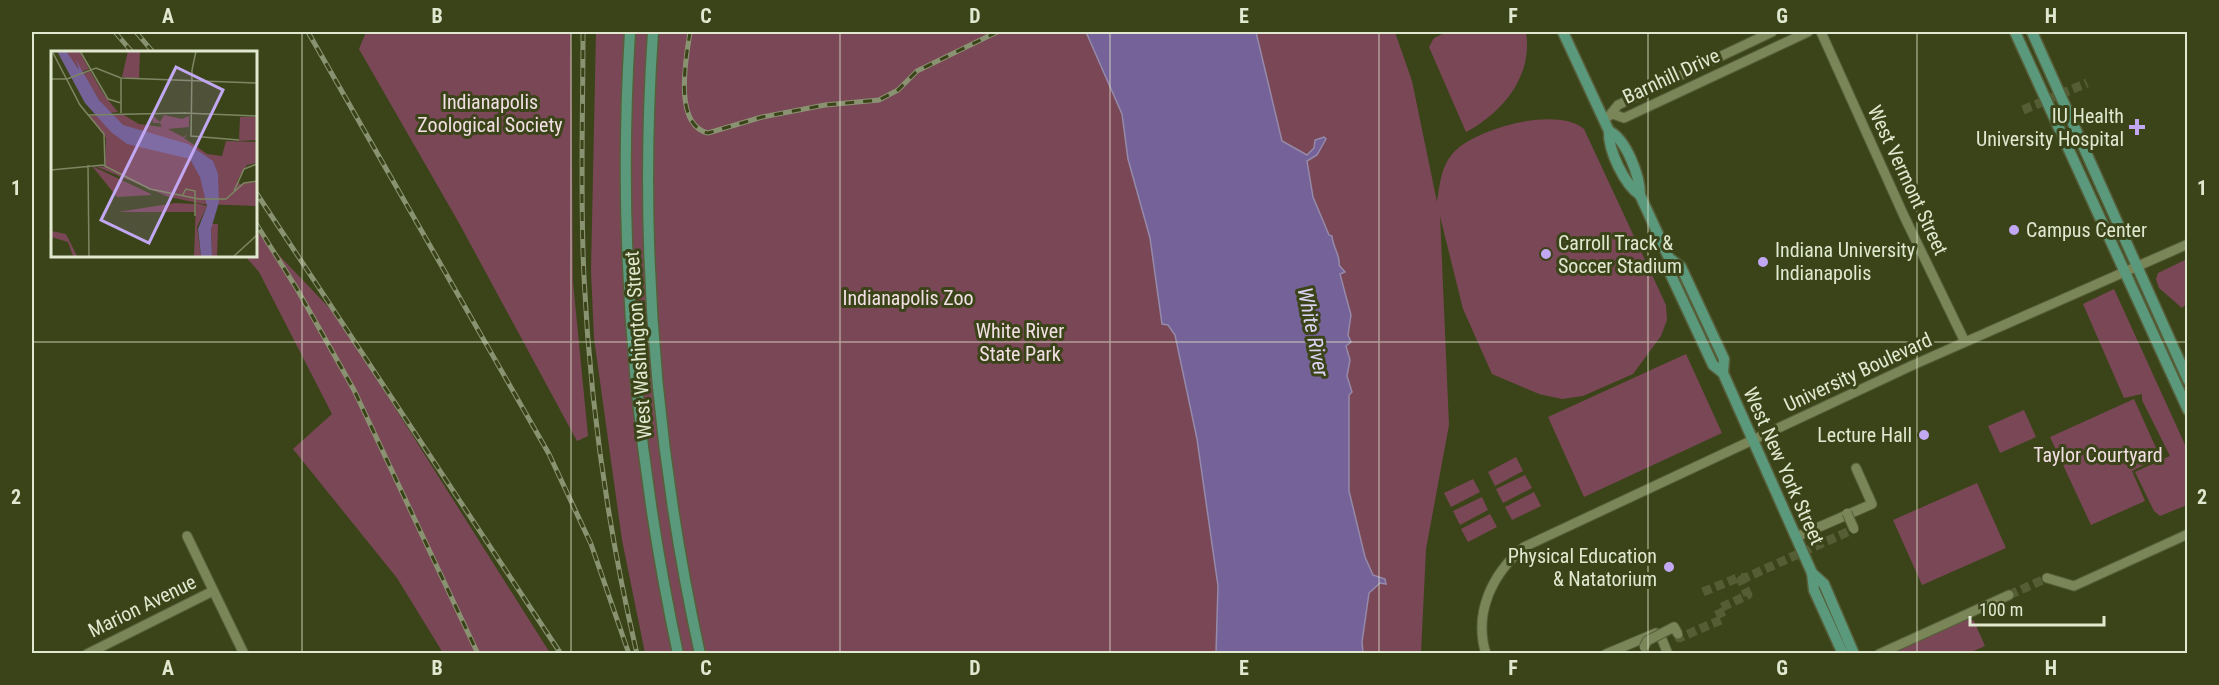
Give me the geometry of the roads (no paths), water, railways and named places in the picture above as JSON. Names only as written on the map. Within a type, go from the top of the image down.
[{"type":"main road","name":"West Washington Street","points":[[630,32],[625,153],[635,393],[654,533],[678,654]]},
{"type":"main road","name":"West Washington Street","points":[[653,32],[648,164],[652,325],[668,478],[683,571],[700,654]]},
{"type":"main road","name":"West New York Street","points":[[1563,32],[1608,117],[1608,141],[1630,189],[1640,195],[1669,258],[1669,271],[1713,365],[1724,373],[1812,573],[1814,590],[1843,654]]},
{"type":"main road","points":[[2015,32],[2187,410]]},
{"type":"main road","points":[[2032,32],[2187,380]]},
{"type":"main road","name":"West New York Street","points":[[1812,573],[1824,584],[1854,654]]},
{"type":"street","name":"Barnhill Drive","points":[[1608,117],[1618,105],[1772,32]]},
{"type":"street","name":"Barnhill Drive","points":[[1608,117],[1624,118],[1809,32]]},
{"type":"street","name":"West Vermont Street","points":[[1821,32],[1965,342]]},
{"type":"street","name":"University Boulevard","points":[[1486,654],[1483,625],[1486,598],[1497,575],[1524,547],[1965,342],[2187,244]]},
{"type":"street","points":[[1796,537],[1872,504],[1856,468]]},
{"type":"street","points":[[1847,513],[1854,529]]},
{"type":"street","points":[[2047,578],[2074,585],[2187,534]]},
{"type":"street","points":[[187,536],[244,654]]},
{"type":"street","name":"Marion Avenue","points":[[87,654],[213,591]]},
{"type":"street","points":[[1879,654],[2009,595]]},
{"type":"street","points":[[1644,646],[1647,641],[1674,627],[1678,634]]},
{"type":"street","points":[[1606,654],[1656,633],[1661,637],[1668,654]]},
{"type":"water","name":"White River","points":[[1086,32],[1256,32],[1282,141],[1307,155],[1314,148],[1315,140],[1324,137],[1326,139],[1317,155],[1307,161],[1313,197],[1329,235],[1332,236],[1339,265],[1345,272],[1340,274],[1351,315],[1348,335],[1351,342],[1346,346],[1350,360],[1347,376],[1352,392],[1349,395],[1349,491],[1365,557],[1373,575],[1385,579],[1386,584],[1380,583],[1369,593],[1362,642],[1363,653],[1216,653],[1218,586],[1197,439],[1175,335],[1168,325],[1162,324],[1150,238],[1128,159],[1122,114]]},
{"type":"tunnel","points":[[2023,110],[2087,83]]},
{"type":"tunnel","points":[[1703,592],[1740,577],[1745,578],[1854,529]]},
{"type":"tunnel","points":[[1678,634],[1679,638],[1723,619],[1718,609],[1748,595],[1741,580],[1745,578]]},
{"type":"tunnel","points":[[2009,595],[2047,578]]},
{"type":"railway","points":[[115,32],[131,51]]},
{"type":"railway","points":[[136,32],[152,51]]},
{"type":"railway","points":[[308,32],[549,454],[591,544],[629,654]]},
{"type":"railway","points":[[583,32],[583,246],[591,372],[609,513],[637,654]]},
{"type":"railway","points":[[690,32],[684,89],[686,104],[690,118],[697,127],[708,133],[762,117],[825,105],[879,100],[898,90],[917,71],[997,32]]},
{"type":"railway","points":[[256,193],[561,654]]},
{"type":"railway","points":[[256,224],[297,289],[354,390],[478,654]]},
{"type":"place","name":"IU Health University Hospital","points":[[2137,127]]},
{"type":"place","name":"Campus Center","points":[[2014,230]]},
{"type":"place","name":"Carroll Track & Soccer Stadium","points":[[1546,254]]},
{"type":"place","name":"Indiana University Indianapolis","points":[[1763,262]]},
{"type":"place","name":"Lecture Hall","points":[[1924,435]]},
{"type":"place","name":"Physical Education & Natatorium","points":[[1669,567]]},
{"type":"park label","name":"Indianapolis Zoological Society","points":[[490,114]]},
{"type":"park label","name":"Indianapolis Zoo","points":[[908,298]]},
{"type":"park label","name":"White River State Park","points":[[1020,342]]},
{"type":"park label","name":"Taylor Courtyard","points":[[2098,455]]}]
